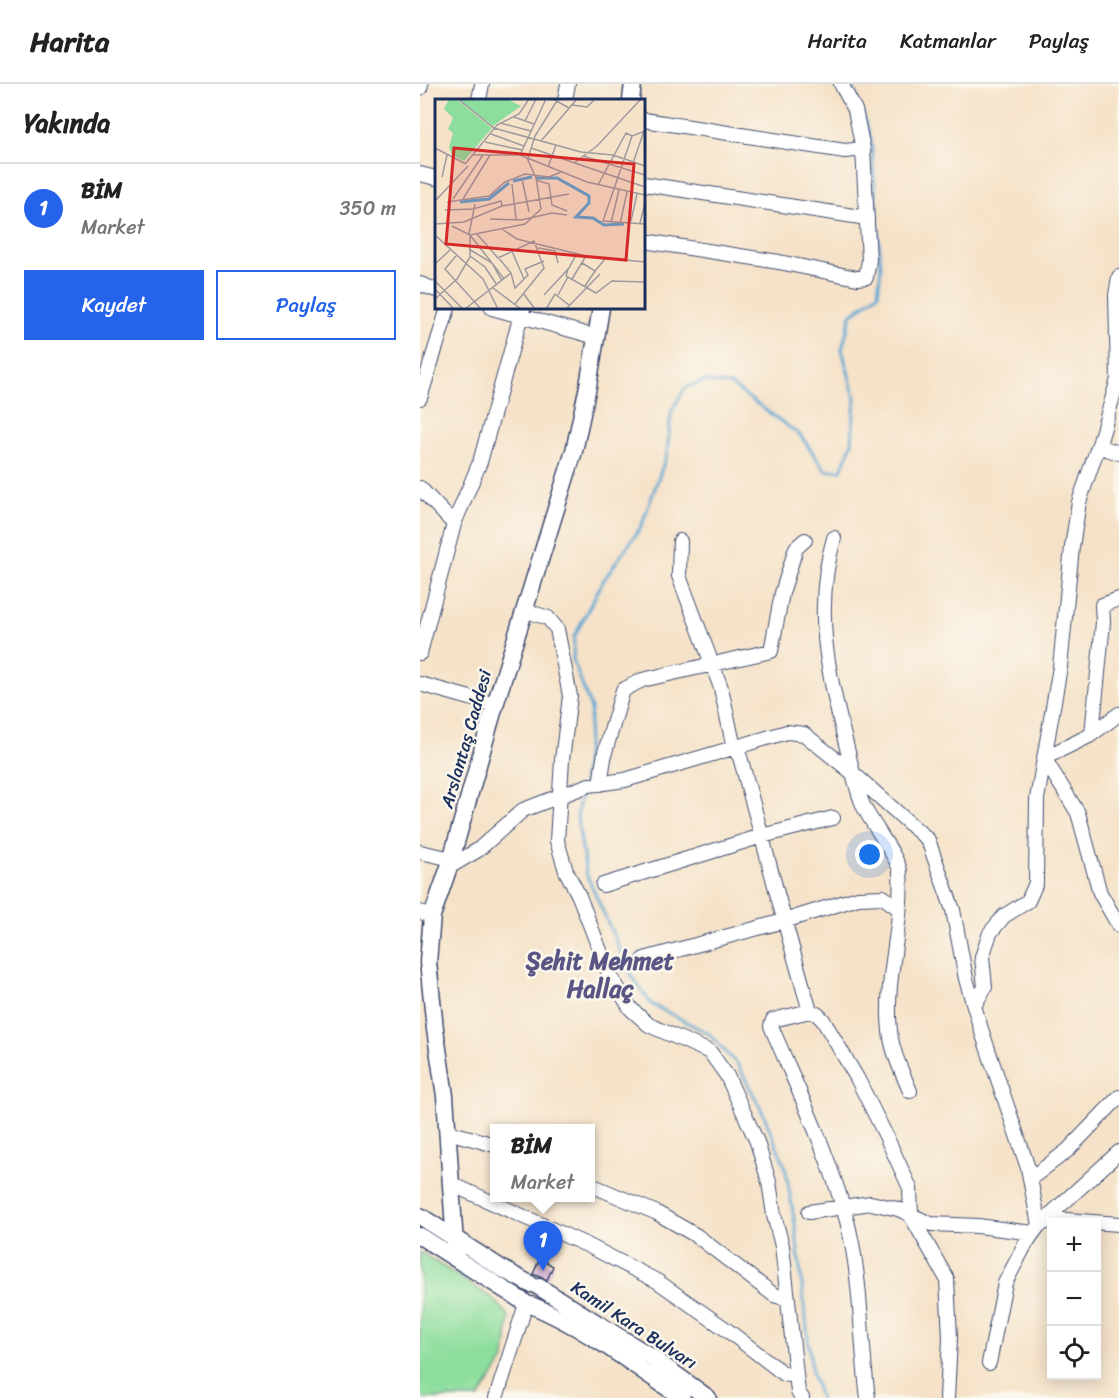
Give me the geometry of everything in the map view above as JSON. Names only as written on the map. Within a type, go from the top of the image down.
[{"type":"main road","points":[[631,99],[633,84]]},
{"type":"main road","name":"Arslantaş Caddesi","points":[[456,1259],[448,1132],[428,963],[426,914],[451,863],[495,705],[574,451],[601,309]]},
{"type":"main road","name":"Kamil Kara Bulvarı","points":[[420,1216],[501,1268],[535,1285],[650,1356],[708,1398]]},
{"type":"main road","name":"Kamil Kara Bulvarı","points":[[420,1236],[527,1303],[547,1311],[612,1350],[681,1398]]},
{"type":"main road","points":[[527,1303],[521,1295],[521,1290],[526,1285],[535,1285]]},
{"type":"street","points":[[480,99],[482,84]]},
{"type":"street","points":[[565,99],[568,84]]},
{"type":"street","points":[[645,241],[779,262],[857,278],[866,277],[869,260],[863,149],[855,110],[841,84]]},
{"type":"street","points":[[645,120],[845,151],[863,149]]},
{"type":"street","points":[[420,174],[435,178]]},
{"type":"street","points":[[645,184],[867,218]]},
{"type":"street","points":[[974,1006],[985,987],[982,957],[990,933],[1004,916],[1028,901],[1036,884],[1037,799],[1060,667],[1072,547],[1079,502],[1119,379],[1116,295],[1119,277]]},
{"type":"street","points":[[420,284],[435,290]]},
{"type":"street","points":[[420,398],[448,309]]},
{"type":"street","points":[[500,309],[522,312],[596,337]]},
{"type":"street","points":[[420,653],[454,524],[480,462],[522,312]]},
{"type":"street","points":[[1098,446],[1119,453]]},
{"type":"street","points":[[420,488],[454,524]]},
{"type":"street","points":[[834,538],[826,565],[822,610],[826,648],[840,720],[863,805],[901,870],[890,994],[890,1031],[896,1056],[910,1091]]},
{"type":"street","points":[[594,784],[623,690],[642,680],[771,651],[782,593],[796,548],[805,540]]},
{"type":"street","points":[[680,541],[679,576],[721,688],[734,748],[740,758],[810,1011]]},
{"type":"street","points":[[1092,734],[1102,605],[1119,599]]},
{"type":"street","points":[[524,610],[548,618],[557,629],[570,696],[562,760],[563,795],[557,842],[566,871],[579,896],[609,974],[631,1009],[649,1025],[710,1052],[727,1076],[757,1142],[769,1182],[782,1246],[798,1392],[802,1398]]},
{"type":"street","points":[[420,684],[495,705]]},
{"type":"street","points":[[1044,758],[1092,734],[1119,714]]},
{"type":"street","points":[[420,852],[451,863],[478,850],[523,810],[563,795],[594,784],[625,780],[787,732],[804,734],[854,774],[928,840],[953,910],[966,979],[974,1006],[1030,1179],[1036,1229]]},
{"type":"street","points":[[1044,758],[1078,813],[1100,893],[1118,923]]},
{"type":"street","points":[[603,885],[762,836],[833,818]]},
{"type":"street","points":[[644,960],[858,898],[883,897],[898,908]]},
{"type":"street","points":[[868,1398],[862,1349],[860,1291],[843,1208],[827,1157],[771,1026],[772,1020],[810,1011],[823,1020],[857,1078],[910,1188],[911,1216],[947,1279],[950,1338],[947,1398]]},
{"type":"street","points":[[1030,1179],[1068,1149],[1119,1096]]},
{"type":"street","points":[[448,1132],[490,1144]]},
{"type":"street","points":[[989,1363],[1005,1283],[1036,1229],[1119,1152]]},
{"type":"street","points":[[451,1184],[490,1202]]},
{"type":"street","points":[[595,1187],[657,1213],[697,1236],[774,1295],[788,1299]]},
{"type":"street","points":[[491,1202],[589,1246],[657,1281],[727,1330],[784,1374],[796,1376]]},
{"type":"street","points":[[809,1212],[871,1203],[898,1209],[931,1224],[1036,1229],[1054,1219],[1119,1224]]},
{"type":"street","points":[[496,1398],[527,1303]]},
{"type":"green space","points":[[420,1252],[492,1298],[509,1316],[505,1358],[479,1398],[420,1398]]},
{"type":"building","points":[[540,1258],[553,1266],[547,1280],[533,1274]]},
{"type":"waterway","points":[[852,84],[859,105]]},
{"type":"waterway","points":[[583,783],[591,709],[573,660],[574,637],[603,581],[641,527],[667,454],[671,412],[685,388],[705,381],[731,385],[800,435],[826,471],[841,470],[852,443],[855,398],[842,349],[851,315],[878,294],[881,268],[871,139],[862,111]]},
{"type":"waterway","points":[[581,792],[577,817],[586,873],[630,973],[651,1004],[708,1033],[738,1065],[763,1113],[785,1166],[795,1224],[812,1373],[820,1398]]},
{"type":"place","name":"BİM","points":[[543,1271]]},
{"type":"district","name":"Şehit Mehmet Hallaç","points":[[600,975]]}]
